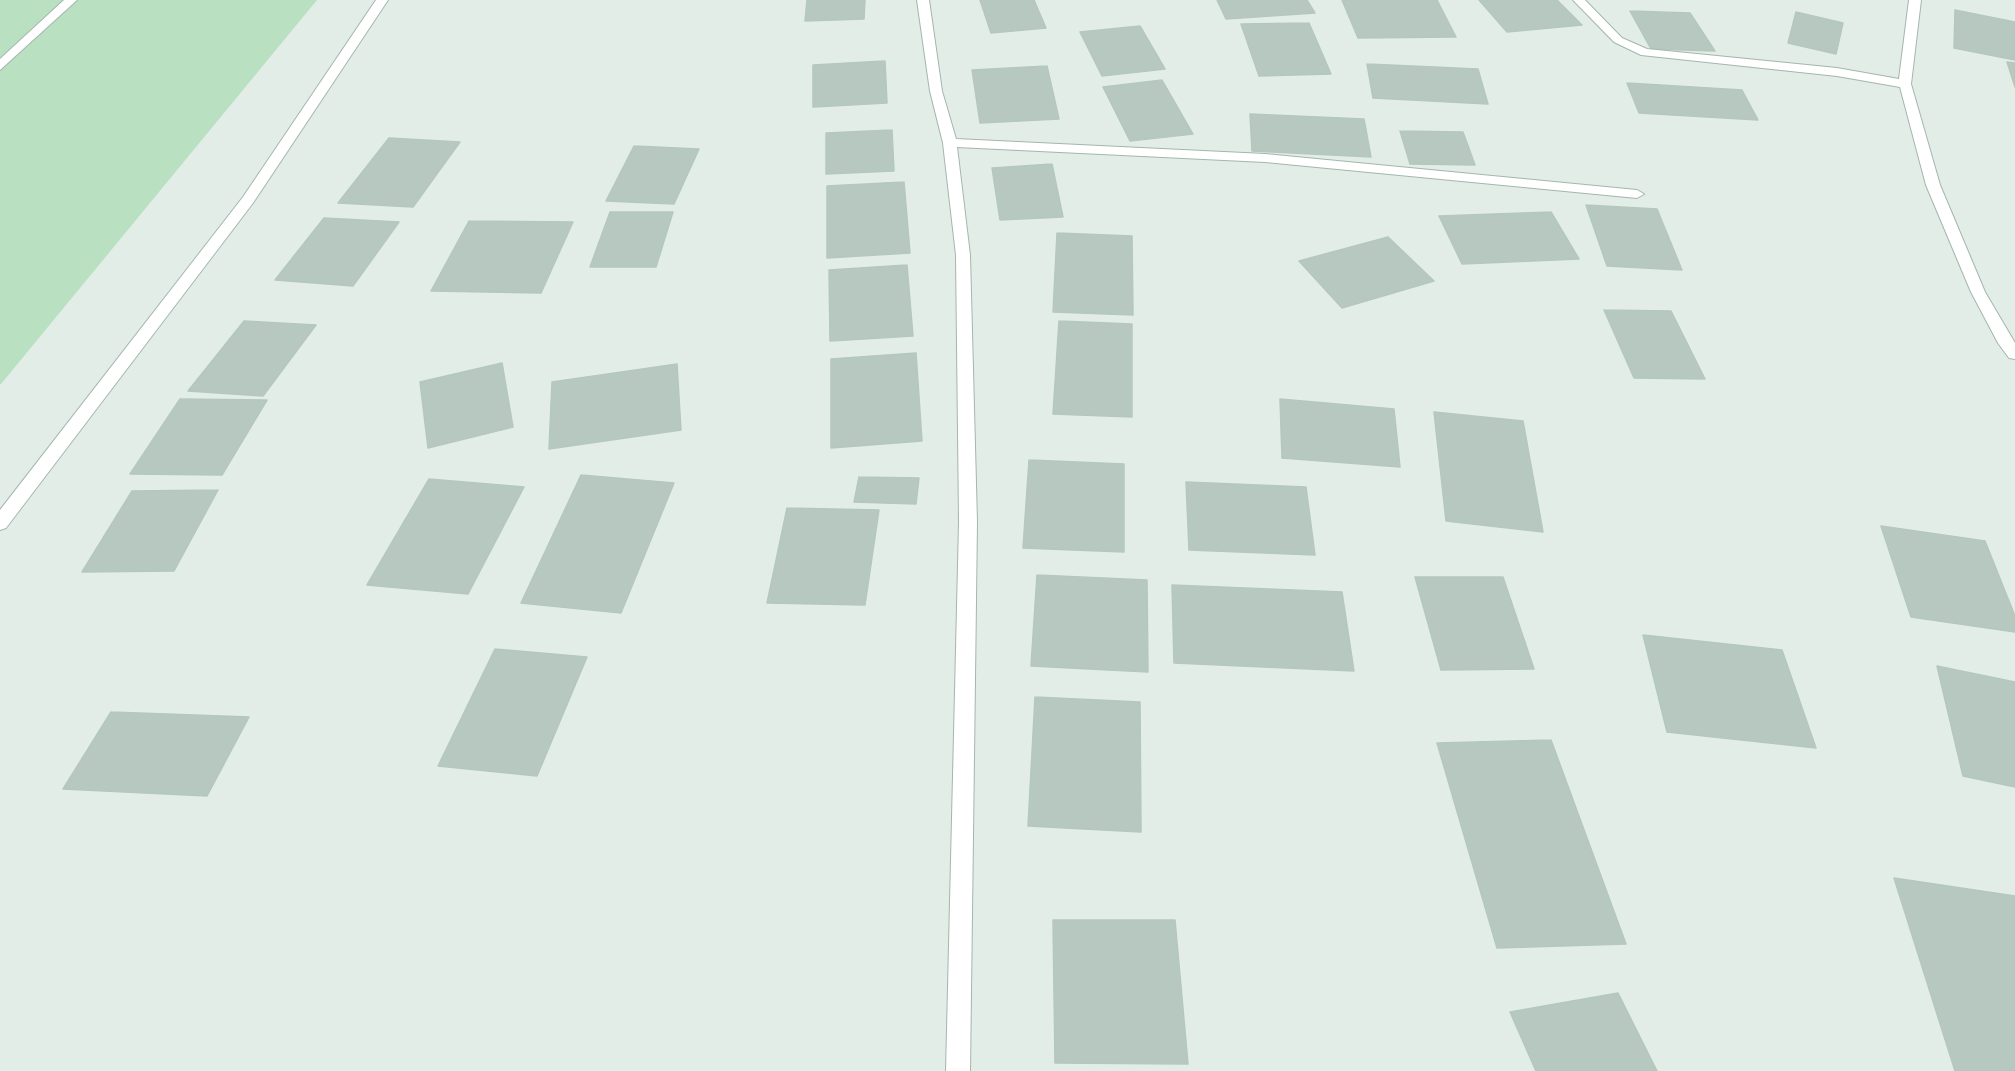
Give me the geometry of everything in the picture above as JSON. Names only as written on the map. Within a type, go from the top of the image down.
[{"type":"street","points":[[0,66],[71,0]]},
{"type":"street","points":[[0,523],[248,200],[382,0]]},
{"type":"street","points":[[922,0],[936,91],[950,143],[963,255],[968,522],[958,1071]]},
{"type":"street","points":[[1579,0],[1618,40],[1645,52],[1837,72],[1905,84]]},
{"type":"street","points":[[1915,0],[1905,84],[1934,185],[1978,292],[2003,339],[2015,354]]},
{"type":"street","points":[[950,143],[1265,159],[1637,194]]},
{"type":"green space","points":[[0,0],[317,0],[1,384],[0,384]]},
{"type":"building","points":[[807,0],[865,0],[864,19],[805,21]]},
{"type":"building","points":[[980,0],[1034,0],[1046,28],[991,33]]},
{"type":"building","points":[[1217,0],[1307,0],[1315,13],[1226,19]]},
{"type":"building","points":[[1342,0],[1437,0],[1456,37],[1358,38]]},
{"type":"building","points":[[1479,0],[1557,0],[1582,25],[1507,32]]},
{"type":"building","points":[[1955,10],[2015,22],[2015,60],[1954,48]]},
{"type":"building","points":[[1630,11],[1690,13],[1715,51],[1651,49]]},
{"type":"building","points":[[1796,12],[1843,23],[1836,54],[1788,43]]},
{"type":"building","points":[[1309,23],[1331,74],[1259,76],[1241,24]]},
{"type":"building","points":[[1140,26],[1165,69],[1102,76],[1080,32]]},
{"type":"building","points":[[885,61],[887,103],[813,107],[813,65]]},
{"type":"building","points":[[2007,62],[2015,63],[2015,87]]},
{"type":"building","points":[[1367,64],[1478,69],[1488,104],[1373,98]]},
{"type":"building","points":[[1047,66],[1059,119],[980,123],[972,70]]},
{"type":"building","points":[[1162,80],[1193,134],[1130,141],[1103,87]]},
{"type":"building","points":[[1627,83],[1742,90],[1758,120],[1639,113]]},
{"type":"building","points":[[1250,114],[1364,119],[1371,157],[1252,151]]},
{"type":"building","points":[[892,130],[894,171],[826,174],[826,133]]},
{"type":"building","points":[[1400,131],[1463,132],[1475,165],[1410,164]]},
{"type":"building","points":[[389,138],[460,142],[413,207],[338,203]]},
{"type":"building","points":[[634,146],[699,149],[674,204],[606,201]]},
{"type":"building","points":[[1052,164],[1063,217],[1000,220],[992,168]]},
{"type":"building","points":[[904,182],[910,253],[827,258],[827,186]]},
{"type":"building","points":[[1586,205],[1657,209],[1682,270],[1607,266]]},
{"type":"building","points":[[610,212],[673,212],[656,267],[590,267]]},
{"type":"building","points":[[1551,212],[1579,259],[1462,264],[1439,216]]},
{"type":"building","points":[[324,218],[399,222],[353,286],[275,280]]},
{"type":"building","points":[[469,221],[573,222],[541,293],[431,291]]},
{"type":"building","points":[[1057,233],[1132,236],[1133,315],[1053,312]]},
{"type":"building","points":[[1388,237],[1434,281],[1342,308],[1299,261]]},
{"type":"building","points":[[907,265],[913,336],[830,341],[829,270]]},
{"type":"building","points":[[1604,310],[1671,311],[1705,379],[1634,378]]},
{"type":"building","points":[[244,321],[316,325],[263,396],[188,391]]},
{"type":"building","points":[[1059,321],[1132,324],[1132,417],[1053,414]]},
{"type":"building","points":[[916,353],[922,441],[831,448],[831,359]]},
{"type":"building","points":[[502,363],[513,427],[428,448],[420,382]]},
{"type":"building","points":[[677,364],[681,430],[549,449],[552,382]]},
{"type":"building","points":[[180,399],[267,400],[222,475],[130,474]]},
{"type":"building","points":[[1280,399],[1394,409],[1400,467],[1282,458]]},
{"type":"building","points":[[1434,412],[1523,421],[1543,532],[1446,521]]},
{"type":"building","points":[[1029,460],[1124,464],[1124,552],[1023,548]]},
{"type":"building","points":[[581,475],[674,483],[621,613],[521,603]]},
{"type":"building","points":[[859,477],[919,478],[916,504],[854,502]]},
{"type":"building","points":[[429,479],[524,487],[468,594],[367,585]]},
{"type":"building","points":[[1186,482],[1306,487],[1315,555],[1189,550]]},
{"type":"building","points":[[218,490],[174,571],[82,572],[132,491]]},
{"type":"building","points":[[787,508],[879,510],[865,605],[767,603]]},
{"type":"building","points":[[1881,526],[1985,541],[2015,616],[2015,632],[1911,617]]},
{"type":"building","points":[[1037,575],[1147,580],[1148,672],[1031,666]]},
{"type":"building","points":[[1415,577],[1503,577],[1534,669],[1441,670]]},
{"type":"building","points":[[1172,585],[1342,592],[1354,671],[1174,663]]},
{"type":"building","points":[[1643,635],[1782,650],[1816,748],[1667,732]]},
{"type":"building","points":[[495,649],[587,657],[537,776],[438,766]]},
{"type":"building","points":[[1937,666],[2015,682],[2015,787],[1963,776]]},
{"type":"building","points":[[1035,697],[1140,702],[1141,832],[1028,826]]},
{"type":"building","points":[[111,712],[249,717],[207,796],[63,789]]},
{"type":"building","points":[[1551,740],[1626,944],[1497,948],[1437,743]]},
{"type":"building","points":[[1894,878],[2015,896],[2015,1071],[1955,1071]]},
{"type":"building","points":[[1053,920],[1175,920],[1188,1064],[1055,1063]]},
{"type":"building","points":[[1618,993],[1657,1071],[1536,1071],[1510,1012]]}]
